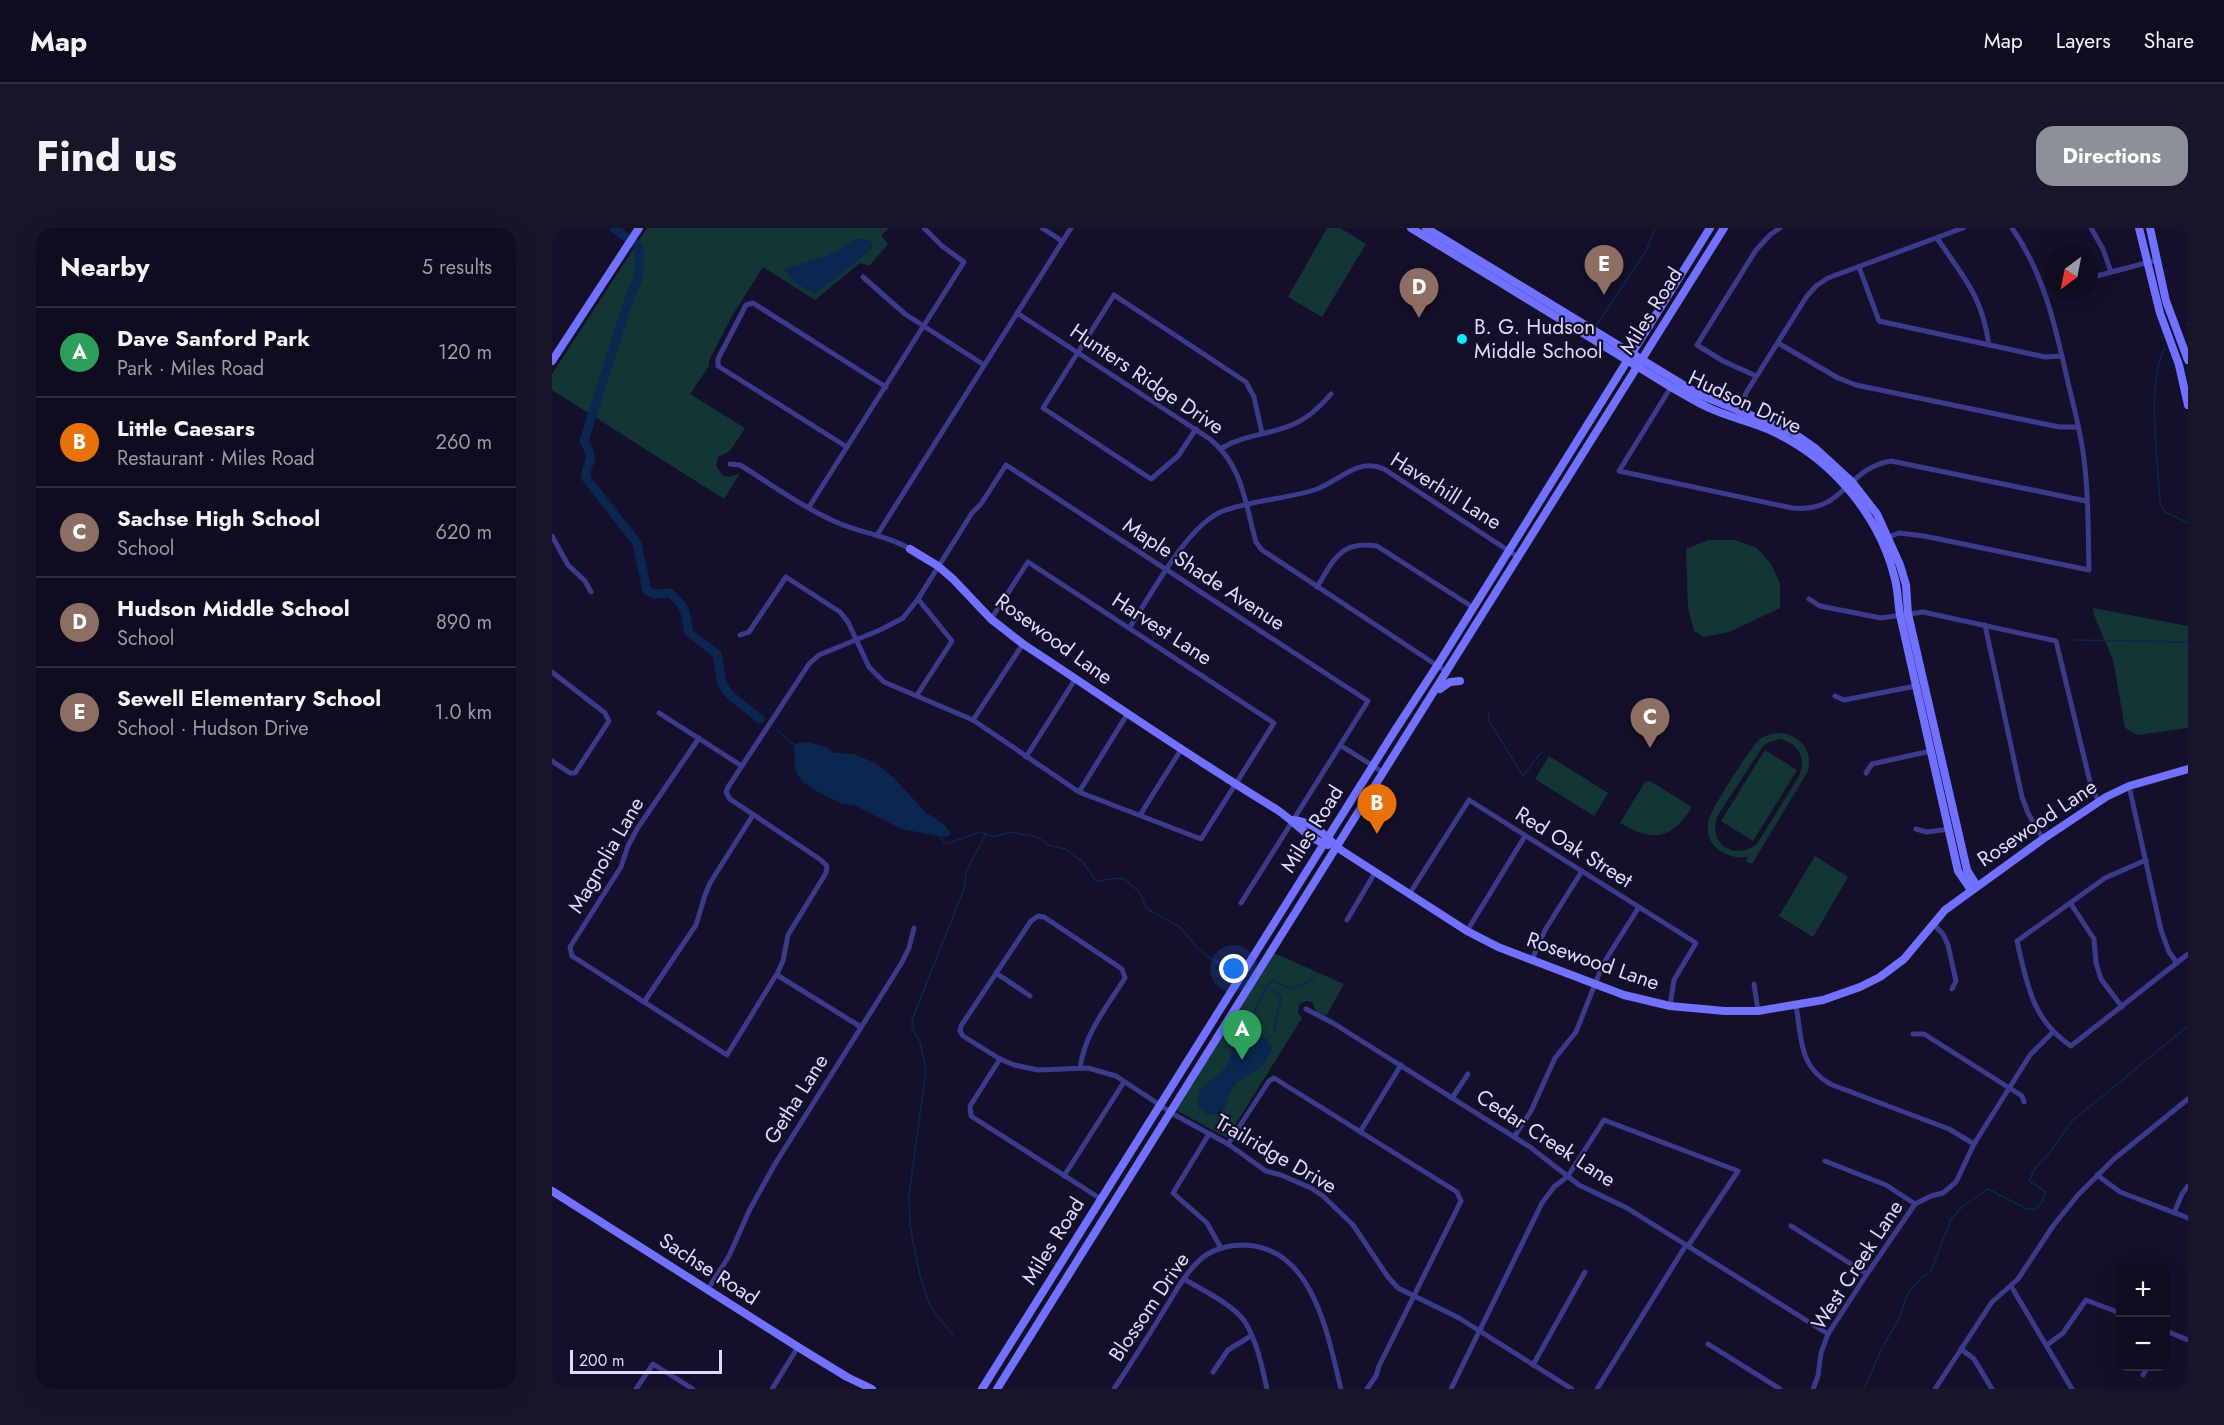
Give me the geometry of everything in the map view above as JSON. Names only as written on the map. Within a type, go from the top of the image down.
[{"type":"main road","points":[[552,361],[639,228]]},
{"type":"main road","name":"Hudson Drive","points":[[1411,228],[1640,363],[1740,415]]},
{"type":"main road","name":"Hudson Drive","points":[[1426,228],[1630,357]]},
{"type":"main road","name":"Miles Road","points":[[982,1389],[1474,608],[1710,228]]},
{"type":"main road","name":"Miles Road","points":[[997,1389],[1725,228]]},
{"type":"main road","points":[[2139,228],[2160,313],[2179,364],[2188,405]]},
{"type":"main road","points":[[2150,228],[2166,301],[2188,360]]},
{"type":"main road","name":"Hudson Drive","points":[[1640,363],[1671,387],[1707,407],[1792,432],[1833,463],[1849,484],[1869,501],[1906,585],[1904,615],[1916,686],[1948,829],[1958,871],[1974,888]]},
{"type":"main road","points":[[1578,440],[1587,446]]},
{"type":"main road","name":"Rosewood Lane","points":[[910,549],[938,566],[991,620],[1023,644],[1236,785],[1293,820],[1304,821],[1326,840],[1467,931],[1532,960],[1624,995],[1670,1006],[1696,1010],[1758,1011],[1796,1006],[1841,993],[1880,977],[1904,959],[1945,910],[2043,839],[2099,802],[2129,786],[2188,769]]},
{"type":"main road","name":"Hudson Drive","points":[[1904,615],[1967,870],[1974,888]]},
{"type":"main road","points":[[1431,699],[1444,685],[1460,681]]},
{"type":"main road","points":[[1230,993],[1241,1001]]},
{"type":"main road","name":"Sachse Road","points":[[552,1191],[798,1347],[847,1377],[872,1389]]},
{"type":"main road","points":[[1058,1267],[1069,1274]]},
{"type":"main road","name":"Sachse Road","points":[[847,1377],[861,1389]]},
{"type":"street","points":[[809,507],[964,262],[942,246],[924,228]]},
{"type":"street","points":[[1042,228],[1062,241]]},
{"type":"street","points":[[877,535],[1071,228]]},
{"type":"street","points":[[1756,376],[1697,345],[1756,250],[1780,228]]},
{"type":"street","points":[[1740,415],[1746,393],[1756,376],[1816,286],[1828,278],[1963,228]]},
{"type":"street","points":[[1885,538],[1899,533],[1924,536],[2089,570],[2084,458],[2048,288],[2012,228]]},
{"type":"street","points":[[2091,228],[2111,272]]},
{"type":"street","points":[[1936,238],[1961,271],[1976,297],[1986,319],[1989,345]]},
{"type":"street","points":[[2098,276],[2157,260]]},
{"type":"street","points":[[1859,267],[1879,321],[2045,357],[2062,356]]},
{"type":"street","points":[[863,277],[905,314],[984,365]]},
{"type":"street","points":[[1196,429],[1178,456],[1151,479],[1043,408],[1114,295],[1246,382],[1254,397],[1262,433]]},
{"type":"street","points":[[847,447],[718,366],[717,362],[742,313],[749,303],[753,303],[886,387]]},
{"type":"street","name":"Hunters Ridge Drive","points":[[1017,313],[1222,448],[1237,474],[1256,542],[1262,550],[1447,672]]},
{"type":"street","points":[[1778,343],[1838,378],[1856,385],[2059,427],[2078,427]]},
{"type":"street","points":[[1671,387],[1619,471],[1781,506],[1808,509],[1832,501],[1865,469],[1891,460],[2086,501]]},
{"type":"street","points":[[1222,448],[1237,439],[1294,424],[1321,405],[1331,394]]},
{"type":"street","name":"Rosewood Lane","points":[[730,464],[740,465],[838,523],[877,535],[910,549]]},
{"type":"street","name":"Maple Shade Avenue","points":[[938,566],[1006,465],[1368,700],[1241,903]]},
{"type":"street","name":"Haverhill Lane","points":[[1130,627],[1191,534],[1206,520],[1245,505],[1317,489],[1358,467],[1377,466],[1518,557]]},
{"type":"street","points":[[552,536],[568,566],[585,581],[591,592]]},
{"type":"street","points":[[1317,587],[1338,555],[1345,549],[1361,543],[1377,546],[1474,608]]},
{"type":"street","name":"Harvest Lane","points":[[991,620],[1028,562],[1274,723],[1236,785]]},
{"type":"street","points":[[861,1027],[777,975],[783,962],[788,935],[826,873],[827,866],[822,860],[729,799],[726,792],[809,664],[819,655],[903,618],[918,599],[938,566]]},
{"type":"street","points":[[740,635],[749,632],[786,577],[840,612],[849,622],[869,668],[884,682],[973,720],[1079,792],[1201,839],[1236,785]]},
{"type":"street","points":[[917,695],[952,641],[918,599]]},
{"type":"street","points":[[1809,599],[1820,606],[1881,618],[1923,612],[2056,640],[2086,768],[2099,802]]},
{"type":"street","points":[[1985,625],[2022,797],[2043,839]]},
{"type":"street","points":[[973,720],[1023,644]]},
{"type":"street","points":[[552,672],[605,713],[609,721],[576,772],[570,772],[552,761]]},
{"type":"street","points":[[1026,757],[1076,678]]},
{"type":"street","points":[[1835,696],[1844,700],[1916,686]]},
{"type":"street","points":[[659,712],[742,766]]},
{"type":"street","points":[[1079,792],[1128,713]]},
{"type":"street","name":"Magnolia Lane","points":[[699,738],[637,829],[618,873],[569,950],[572,956],[727,1055],[777,975]]},
{"type":"street","points":[[1340,745],[1384,773]]},
{"type":"street","points":[[1140,815],[1182,748]]},
{"type":"street","points":[[1866,773],[1872,764],[1931,751]]},
{"type":"street","points":[[2129,786],[2161,930],[2169,952],[2178,963]]},
{"type":"street","name":"Red Oak Street","points":[[1410,893],[1469,800],[1696,943],[1674,980],[1670,1006]]},
{"type":"street","points":[[644,1002],[696,925],[710,883],[753,815]]},
{"type":"street","points":[[1916,829],[1927,832],[1948,829]]},
{"type":"street","points":[[1467,931],[1525,836]]},
{"type":"street","points":[[2146,860],[2105,878],[2017,941],[2028,992],[2039,1014],[2053,1032],[2071,1046],[2188,954]]},
{"type":"street","points":[[1532,960],[1545,930],[1582,871]]},
{"type":"street","points":[[1347,920],[1376,872]]},
{"type":"street","points":[[2071,904],[2094,939],[2096,963],[2101,979],[2122,1007]]},
{"type":"street","points":[[1514,1137],[1531,1111],[1554,1058],[1576,1032],[1603,964],[1639,907]]},
{"type":"street","points":[[1030,996],[996,974],[1031,921],[1038,916],[1044,917],[1113,962],[1125,973],[1125,978],[1088,1036],[1080,1068]]},
{"type":"street","points":[[1933,924],[1944,934],[1948,945],[1956,981],[1953,989]]},
{"type":"street","name":"Getha Lane","points":[[708,1289],[729,1256],[750,1209],[775,1164],[901,964],[909,948],[914,928]]},
{"type":"street","name":"Trailridge Drive","points":[[996,974],[961,1026],[960,1031],[963,1036],[1014,1065],[1038,1070],[1080,1068],[1102,1072],[1124,1082],[1228,1144],[1266,1171],[1301,1183],[1323,1196],[1353,1225],[1398,1288],[1459,1318],[1572,1389]]},
{"type":"street","points":[[1754,984],[1758,1011]]},
{"type":"street","points":[[1796,1006],[1806,1061],[1819,1078],[1949,1129],[1974,1144]]},
{"type":"street","name":"Cedar Creek Lane","points":[[1306,1009],[1333,1023],[1514,1137],[1579,1185],[1627,1209],[1828,1334]]},
{"type":"street","name":"West Creek Lane","points":[[1813,1389],[1828,1334],[1914,1204],[1943,1193],[1956,1182],[1974,1144],[2030,1055],[2053,1032]]},
{"type":"street","points":[[1913,1034],[1924,1034],[2022,1096],[2024,1102]]},
{"type":"street","points":[[1000,1059],[970,1106],[971,1116],[1101,1199]]},
{"type":"street","points":[[1360,1132],[1401,1065]]},
{"type":"street","points":[[1452,1098],[1468,1074]]},
{"type":"street","points":[[1228,1144],[1269,1081],[1274,1078],[1457,1192],[1461,1201],[1376,1376],[1367,1389]]},
{"type":"street","points":[[1064,1176],[1124,1082]]},
{"type":"street","points":[[1935,1389],[1992,1302],[2025,1270],[2067,1208],[2097,1175],[2188,1099]]},
{"type":"street","points":[[1450,1389],[1542,1203],[1554,1187],[1568,1176],[1604,1120],[1738,1170],[1597,1389]]},
{"type":"street","points":[[1209,1134],[1173,1193],[1207,1223],[1221,1248]]},
{"type":"street","points":[[1825,1161],[1886,1185],[1914,1204]]},
{"type":"street","points":[[2097,1175],[2120,1192],[2188,1218]]},
{"type":"street","points":[[2174,1212],[2188,1186]]},
{"type":"street","points":[[1791,1226],[1867,1274]]},
{"type":"street","name":"Blossom Drive","points":[[1114,1389],[1184,1279],[1198,1261],[1221,1248],[1242,1245],[1261,1248],[1290,1264],[1303,1278],[1324,1319],[1341,1389]]},
{"type":"street","points":[[1533,1365],[1585,1272]]},
{"type":"street","points":[[1184,1279],[1233,1310],[1244,1321],[1251,1336],[1267,1389]]},
{"type":"street","points":[[2011,1286],[2072,1389]]},
{"type":"street","points":[[2047,1345],[2063,1334],[2086,1300],[2116,1311]]},
{"type":"street","points":[[2170,1334],[2188,1340]]},
{"type":"street","points":[[1213,1372],[1228,1350],[1251,1336]]},
{"type":"street","points":[[1708,1344],[1780,1389]]},
{"type":"street","points":[[772,1389],[798,1347]]},
{"type":"street","points":[[1961,1349],[1974,1359],[1992,1389]]},
{"type":"street","points":[[636,1389],[653,1364],[693,1389]]},
{"type":"street","points":[[2142,1375],[2145,1371]]},
{"type":"green space","points":[[647,228],[890,228],[881,235],[888,244],[869,266],[860,263],[815,300],[763,267],[732,316],[709,361],[709,366],[690,394],[745,428],[730,451],[718,457],[716,465],[723,475],[729,477],[740,473],[724,499],[552,390],[552,374]]},
{"type":"green space","points":[[1327,228],[1340,228],[1366,244],[1322,317],[1288,297]]},
{"type":"green space","points":[[1708,540],[1735,540],[1757,548],[1771,564],[1780,584],[1780,608],[1729,632],[1704,637],[1694,631],[1688,607],[1686,549]]},
{"type":"green space","points":[[2093,608],[2188,626],[2188,728],[2138,735],[2125,728],[2113,660]]},
{"type":"green space","points":[[1781,733],[1794,737],[1804,746],[1809,757],[1808,771],[1752,864],[1746,861],[1748,857],[1724,853],[1712,843],[1708,828],[1709,819],[1754,745],[1764,737]],"holes":[[[1781,739],[1797,749],[1802,758],[1799,776],[1757,844],[1740,851],[1731,850],[1719,841],[1716,833],[1715,825],[1718,815],[1763,746]]]},
{"type":"green space","points":[[1765,750],[1797,770],[1753,841],[1721,821]]},
{"type":"green space","points":[[1549,756],[1608,793],[1594,816],[1535,779]]},
{"type":"green space","points":[[1650,781],[1692,807],[1677,826],[1669,832],[1652,835],[1620,823],[1645,782]]},
{"type":"green space","points":[[1815,856],[1848,877],[1813,937],[1779,916]]},
{"type":"green space","points":[[1274,953],[1344,984],[1326,1016],[1316,1011],[1312,1002],[1305,1001],[1299,1005],[1298,1013],[1302,1018],[1227,1138],[1176,1110]]},
{"type":"water","points":[[857,239],[869,240],[873,245],[871,250],[816,293],[799,285],[785,271],[787,268],[829,255]]},
{"type":"water","points":[[800,742],[828,748],[834,753],[853,754],[876,763],[896,780],[925,812],[945,825],[951,834],[945,837],[901,829],[854,805],[842,804],[820,793],[802,782],[795,769],[794,745]]},
{"type":"water","points":[[1250,1029],[1267,1040],[1272,1048],[1268,1057],[1264,1064],[1233,1088],[1221,1114],[1208,1115],[1198,1106],[1199,1093],[1226,1066],[1237,1035]]},
{"type":"waterway","points":[[614,228],[639,247],[639,276],[630,296],[584,441],[591,458],[586,478],[637,543],[647,591],[655,594],[670,593],[680,603],[689,633],[717,654],[722,684],[729,694],[760,719]]},
{"type":"waterway","points":[[1596,326],[1646,251],[1655,228]]},
{"type":"waterway","points":[[2165,347],[2159,362],[2155,401],[2160,502],[2165,512],[2188,523]]},
{"type":"waterway","points":[[2074,640],[2188,642]]},
{"type":"waterway","points":[[1489,713],[1489,721],[1523,776],[1543,752]]},
{"type":"waterway","points":[[777,730],[795,746]]},
{"type":"waterway","points":[[939,835],[946,844],[981,832],[986,834],[966,872],[964,889],[912,1020],[912,1028],[920,1042],[926,1070],[909,1195],[910,1226],[920,1276],[930,1306],[954,1337]]},
{"type":"waterway","points":[[987,835],[994,837],[1010,832],[1038,837],[1048,845],[1065,849],[1083,862],[1096,881],[1121,878],[1126,880],[1140,893],[1147,909],[1180,927],[1197,948],[1208,957],[1236,971]]},
{"type":"waterway","points":[[1267,987],[1273,980],[1291,989],[1316,978]]},
{"type":"waterway","points":[[1251,1029],[1253,1014],[1267,987],[1260,985]]},
{"type":"waterway","points":[[1273,990],[1281,997],[1274,1032]]},
{"type":"waterway","points":[[1864,1389],[1884,1344],[1898,1321],[1908,1293],[1922,1277],[1931,1271],[1951,1219],[1962,1207],[1988,1189],[2025,1208],[2035,1210],[2042,1202],[2046,1192],[2029,1181],[2034,1170],[2072,1121],[2188,1026]]},
{"type":"waterway","points":[[1267,1040],[1271,1036]]},
{"type":"place","name":"Sewell Elementary School","points":[[1604,295]]},
{"type":"place","name":"Hudson Middle School","points":[[1419,318]]},
{"type":"place","name":"B. G. Hudson Middle School","points":[[1462,339]]},
{"type":"place","name":"Sachse High School","points":[[1650,748]]},
{"type":"place","name":"Little Caesars","points":[[1377,834]]},
{"type":"place","name":"Dave Sanford Park","points":[[1242,1060]]}]
